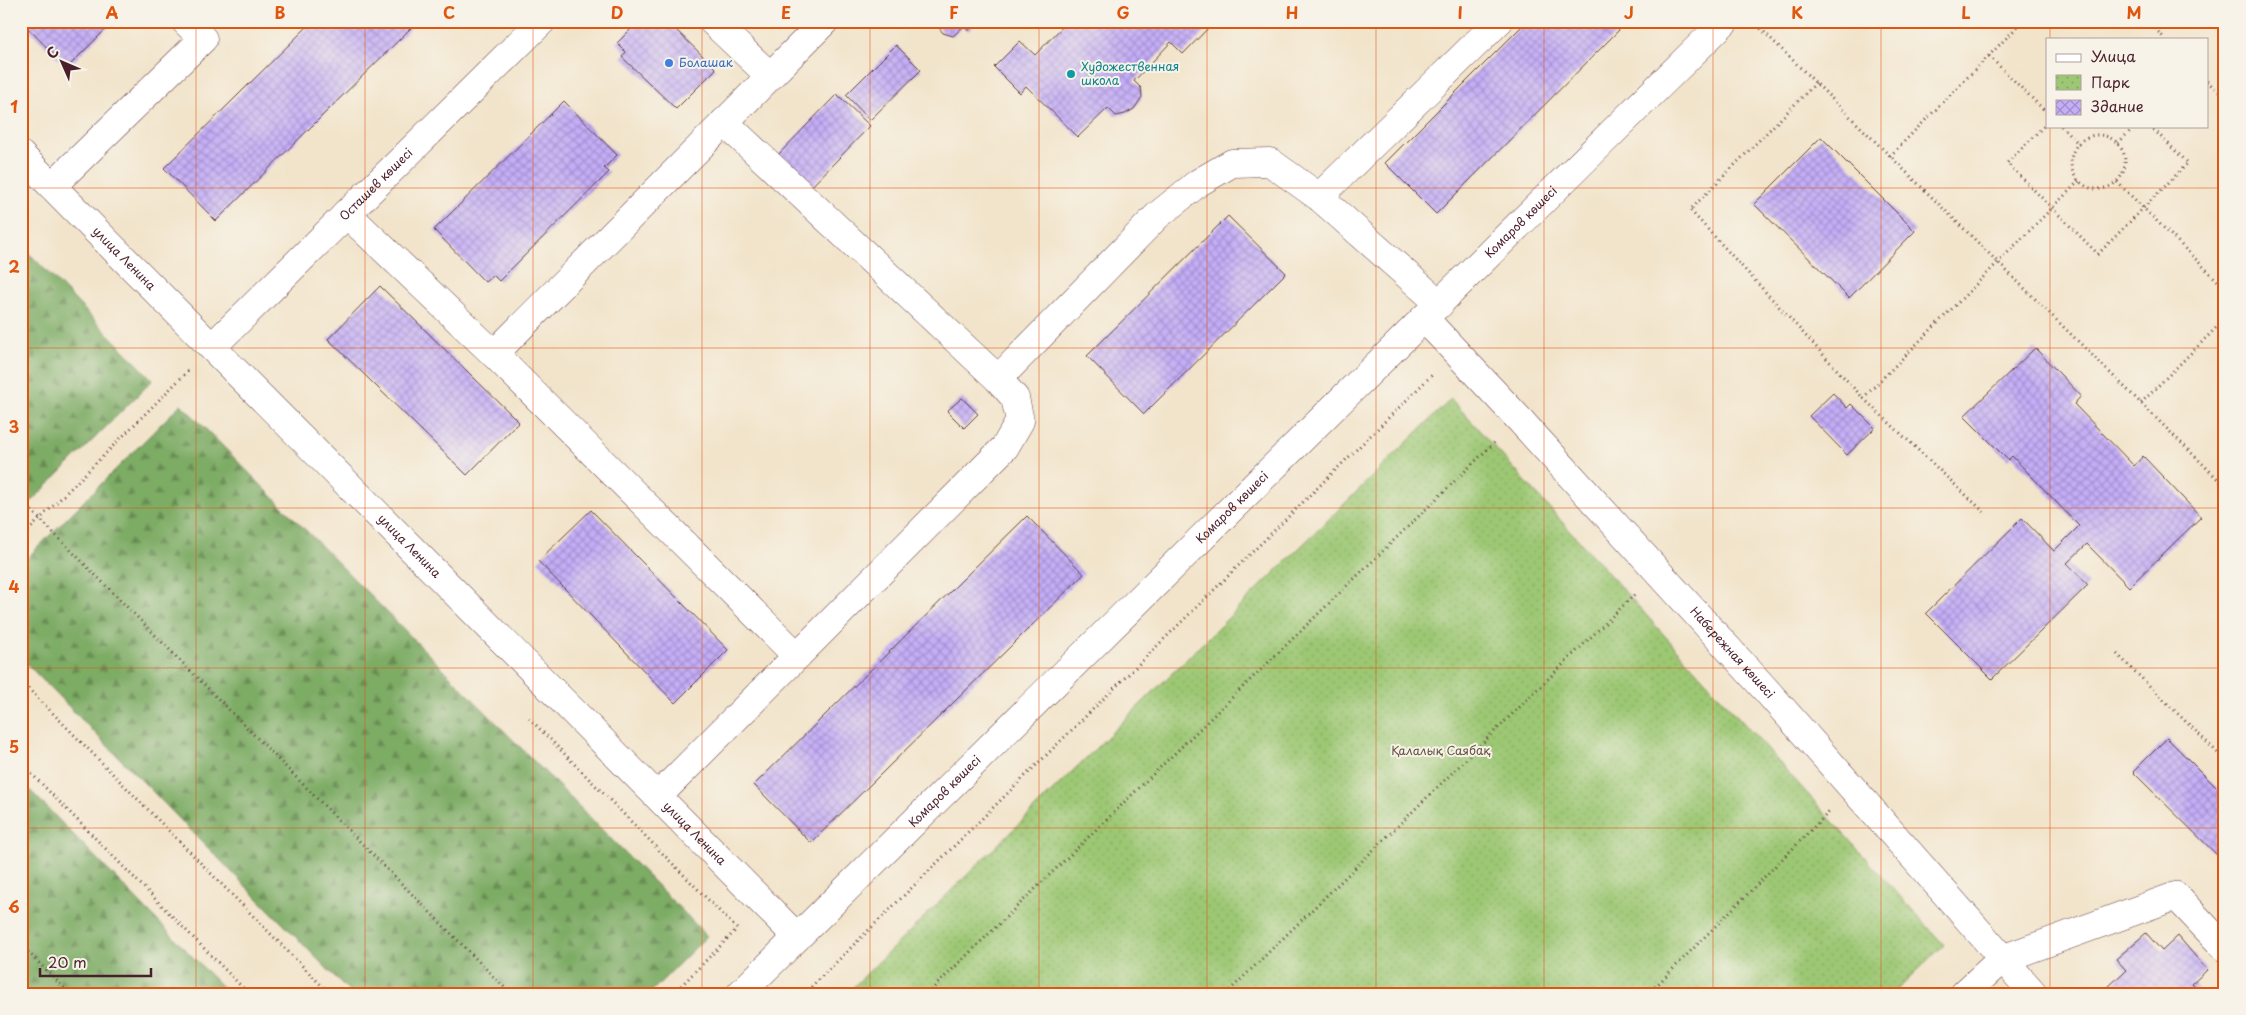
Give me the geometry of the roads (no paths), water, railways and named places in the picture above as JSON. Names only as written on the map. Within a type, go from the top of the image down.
[{"type":"street","points":[[52,186],[202,39],[185,21]]},
{"type":"street","name":"Осташев көшесі","points":[[212,347],[542,21]]},
{"type":"street","points":[[712,21],[770,76]]},
{"type":"street","points":[[494,354],[825,21]]},
{"type":"street","points":[[1319,198],[1499,21]]},
{"type":"street","name":"Комаров көшесі","points":[[740,994],[1725,21]]},
{"type":"street","points":[[658,796],[1005,447],[1020,421],[1015,398],[998,379],[724,122]]},
{"type":"street","name":"улица Ленина","points":[[21,155],[797,937]]},
{"type":"street","name":"Набережная көшесі","points":[[998,379],[1157,216],[1198,184],[1232,163],[1270,162],[1319,198],[1432,311],[1456,351],[1658,572],[2034,994]]},
{"type":"street","points":[[346,213],[494,354],[797,656]]},
{"type":"street","points":[[1964,994],[2002,959],[2176,896],[2225,948]]},
{"type":"place","name":"Болашак","points":[[669,63]]},
{"type":"place","name":"Художественная школа","points":[[1071,74]]},
{"type":"park label","name":"Қалалық Саябақ","points":[[1441,751]]}]
